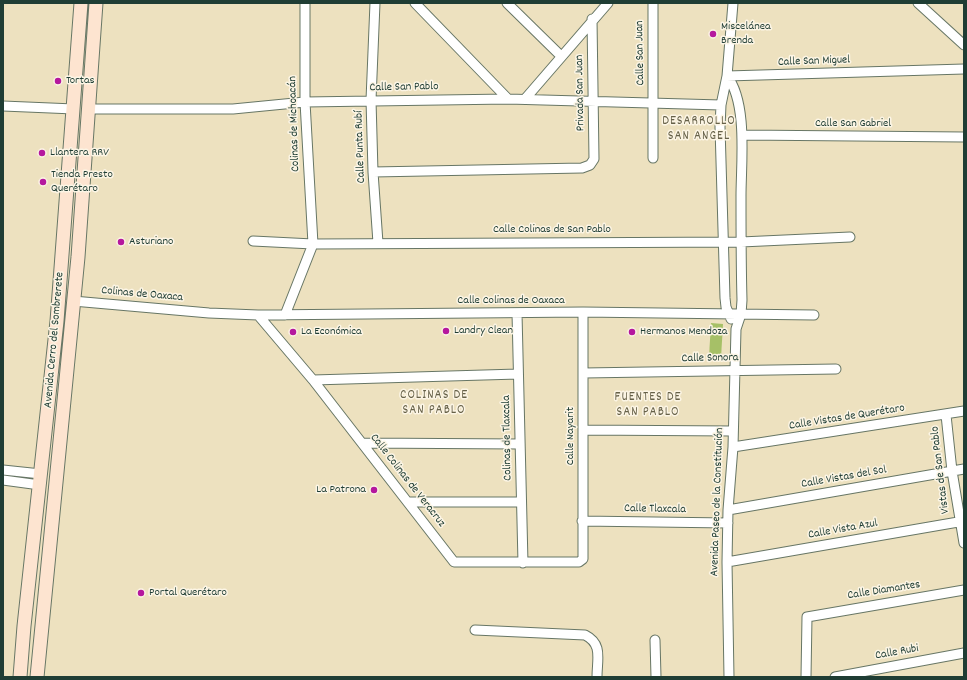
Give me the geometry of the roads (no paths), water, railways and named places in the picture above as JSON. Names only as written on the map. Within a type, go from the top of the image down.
[{"type":"main road","name":"Avenida Cerro del Sombrerete","points":[[20,677],[24,626],[58,313],[81,3]]},
{"type":"main road","name":"Avenida Cerro del Sombrerete","points":[[37,677],[73,301],[96,3]]},
{"type":"street","name":"Colinas de Michoacán","points":[[306,3],[305,102],[313,244]]},
{"type":"street","name":"Calle Punta Rubí","points":[[375,3],[371,100],[373,172],[378,243]]},
{"type":"street","points":[[415,3],[508,99]]},
{"type":"street","points":[[507,3],[561,56]]},
{"type":"street","name":"Calle San Juan","points":[[652,3],[654,102]]},
{"type":"street","name":"Avenida Paseo de la Constitución","points":[[733,3],[727,76],[721,105],[722,241],[725,298],[729,315],[736,329]]},
{"type":"street","points":[[918,3],[964,45]]},
{"type":"street","points":[[525,99],[604,4]]},
{"type":"street","name":"Privada San Juan","points":[[373,172],[582,168],[590,165],[594,159],[592,19]]},
{"type":"street","name":"Calle San Miguel","points":[[727,76],[964,69]]},
{"type":"street","points":[[727,76],[735,89],[742,135]]},
{"type":"street","name":"Calle San Pablo","points":[[88,109],[233,108],[305,102],[508,99],[721,105]]},
{"type":"street","points":[[653,158],[654,102]]},
{"type":"street","points":[[3,106],[74,109]]},
{"type":"street","name":"Avenida Paseo de la Constitución","points":[[729,677],[727,562],[728,510],[733,447],[736,329],[741,314],[740,163],[742,135]]},
{"type":"street","name":"Calle San Gabriel","points":[[742,135],[964,137]]},
{"type":"street","name":"Calle Colinas de San Pablo","points":[[253,241],[313,244],[741,242],[850,237]]},
{"type":"street","points":[[285,315],[313,244]]},
{"type":"street","name":"Colinas de Oaxaca","points":[[73,301],[209,313]]},
{"type":"street","name":"Calle Colinas de Oaxaca","points":[[209,313],[285,315],[583,312],[814,315]]},
{"type":"street","name":"Calle Nayarit","points":[[583,312],[583,559]]},
{"type":"street","name":"Colinas de Tlaxcala","points":[[517,313],[523,563]]},
{"type":"street","name":"Calle Colinas de Veracruz","points":[[258,315],[313,380],[454,562],[579,562],[583,559]]},
{"type":"street","name":"Calle Sonora","points":[[584,373],[836,369]]},
{"type":"street","points":[[313,380],[518,374]]},
{"type":"street","name":"Calle Vistas de Querétaro","points":[[733,447],[964,411]]},
{"type":"street","name":"Vistas de San Pablo","points":[[946,414],[952,471],[962,522],[964,543]]},
{"type":"street","points":[[583,430],[733,431]]},
{"type":"street","points":[[362,443],[520,444]]},
{"type":"street","name":"Calle Vistas del Sol","points":[[728,510],[964,469]]},
{"type":"street","points":[[3,470],[41,479]]},
{"type":"street","points":[[3,480],[41,479]]},
{"type":"street","points":[[408,502],[521,502]]},
{"type":"street","name":"Calle Tlaxcala","points":[[582,521],[728,523]]},
{"type":"street","name":"Calle Vista Azul","points":[[727,562],[962,522]]},
{"type":"street","name":"Calle Diamantes","points":[[806,677],[807,616],[964,590]]},
{"type":"street","points":[[475,630],[585,635],[593,639],[598,647],[597,677]]},
{"type":"street","points":[[655,640],[656,677]]},
{"type":"street","name":"Calle Rubi","points":[[835,677],[964,653]]},
{"type":"place","name":"Miscelánea Brenda","points":[[713,34]]},
{"type":"place","name":"Tortas","points":[[58,81]]},
{"type":"place","name":"Llantera RRV","points":[[42,153]]},
{"type":"place","name":"Tienda Presto Querétaro","points":[[43,182]]},
{"type":"place","name":"Asturiano","points":[[121,242]]},
{"type":"place","name":"Landry Clean","points":[[446,331]]},
{"type":"place","name":"La Económica","points":[[293,332]]},
{"type":"place","name":"Hermanos Mendoza","points":[[632,332]]},
{"type":"place","name":"La Patrona","points":[[374,490]]},
{"type":"place","name":"Portal Querétaro","points":[[141,593]]},
{"type":"district","name":"DESARROLLO SAN ANGEL","points":[[699,130]]},
{"type":"district","name":"COLINAS DE SAN PABLO","points":[[434,404]]},
{"type":"district","name":"FUENTES DE SAN PABLO","points":[[648,406]]}]
